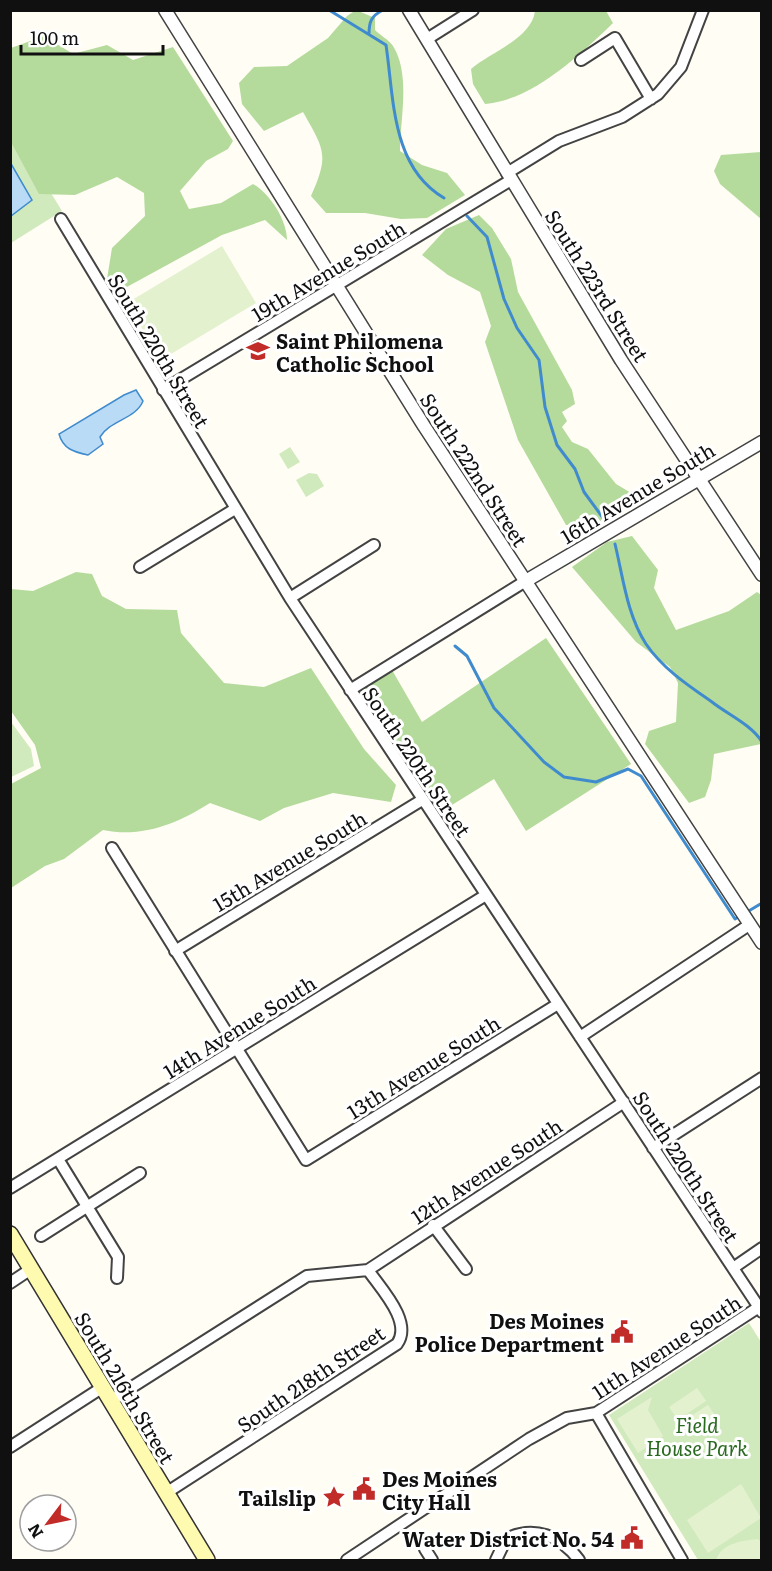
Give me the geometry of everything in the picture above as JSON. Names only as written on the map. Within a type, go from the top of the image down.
[{"type":"main road","name":"South 216th Street","points":[[10,1234],[207,1560]]},
{"type":"street","name":"South 222nd Street","points":[[165,10],[336,287],[524,582],[762,944]]},
{"type":"street","name":"South 223rd Street","points":[[409,10],[696,478],[762,575]]},
{"type":"street","points":[[426,39],[473,10]]},
{"type":"street","name":"19th Avenue South","points":[[163,390],[336,287],[509,176],[559,141],[622,117],[651,99],[681,67],[703,10]]},
{"type":"street","points":[[581,60],[615,38],[651,99]]},
{"type":"street","name":"South 220th Street","points":[[61,219],[290,598],[760,1310]]},
{"type":"street","name":"16th Avenue South","points":[[350,690],[696,478],[762,442]]},
{"type":"street","points":[[140,567],[235,509]]},
{"type":"street","points":[[290,598],[374,545]]},
{"type":"street","name":"15th Avenue South","points":[[175,951],[422,800]]},
{"type":"street","points":[[112,848],[236,1050]]},
{"type":"street","name":"14th Avenue South","points":[[10,1188],[486,895]]},
{"type":"street","points":[[580,1037],[749,925]]},
{"type":"street","name":"13th Avenue South","points":[[236,1050],[306,1160],[558,1004]]},
{"type":"street","points":[[653,1148],[762,1078]]},
{"type":"street","name":"12th Avenue South","points":[[368,1270],[433,1225],[624,1102]]},
{"type":"street","points":[[58,1159],[118,1257],[117,1278]]},
{"type":"street","points":[[41,1236],[140,1173]]},
{"type":"street","points":[[433,1225],[466,1269]]},
{"type":"street","name":"11th Avenue South","points":[[733,1268],[762,1248]]},
{"type":"street","points":[[10,1282],[31,1269]]},
{"type":"street","points":[[10,1447],[106,1394],[308,1276],[368,1270]]},
{"type":"street","name":"South 218th Street","points":[[166,1493],[397,1344],[402,1337],[402,1322],[368,1270]]},
{"type":"street","name":"11th Avenue South","points":[[347,1560],[529,1439],[567,1418],[596,1413],[760,1310]]},
{"type":"street","points":[[596,1413],[682,1560]]},
{"type":"street","points":[[496,1560],[506,1539],[531,1532],[552,1537],[579,1560]]},
{"type":"street","points":[[425,1549],[432,1560]]},
{"type":"green space","points":[[356,10],[375,18],[375,30],[393,46],[402,70],[400,151],[422,165],[447,173],[465,195],[427,218],[401,219],[365,213],[326,213],[311,196],[320,171],[322,153],[303,112],[264,131],[242,104],[239,83],[254,67],[287,66],[328,38],[347,16]]},
{"type":"green space","points":[[535,11],[606,11],[613,23],[571,62],[538,85],[503,101],[485,104],[473,84],[471,69],[519,37],[532,21]]},
{"type":"green space","points":[[44,36],[73,54],[107,45],[133,60],[173,47],[233,141],[228,149],[206,161],[180,191],[189,209],[221,203],[253,184],[265,194],[281,216],[287,240],[265,220],[222,235],[125,288],[107,279],[112,248],[145,216],[144,193],[117,177],[75,195],[39,194],[11,142],[11,48]]},
{"type":"green space","points":[[10,126],[62,211],[11,243],[10,243]]},
{"type":"green space","points":[[762,152],[761,219],[720,184],[714,171],[721,155]]},
{"type":"green space","points":[[479,215],[492,228],[511,259],[518,292],[572,390],[575,404],[562,412],[567,421],[562,427],[572,442],[588,449],[616,484],[643,500],[598,524],[566,525],[518,440],[485,342],[491,326],[480,292],[448,275],[422,255],[446,229]]},
{"type":"green space","points":[[222,246],[256,303],[161,360],[127,303]]},
{"type":"green space","points":[[290,447],[300,462],[288,469],[279,454]]},
{"type":"green space","points":[[309,473],[317,474],[324,486],[306,497],[296,480]]},
{"type":"green space","points":[[632,536],[658,570],[654,588],[676,630],[729,611],[757,592],[761,595],[761,744],[714,754],[711,780],[705,797],[689,803],[645,744],[649,731],[676,722],[678,683],[670,667],[636,642],[572,567],[607,542]]},
{"type":"green space","points":[[76,572],[92,574],[102,596],[126,609],[177,610],[181,633],[224,683],[264,687],[311,668],[364,749],[396,785],[391,802],[333,793],[284,808],[260,821],[210,803],[172,823],[145,831],[103,830],[64,859],[45,866],[11,888],[11,784],[41,768],[35,745],[11,711],[11,589],[33,591]]},
{"type":"green space","points":[[546,638],[631,764],[526,831],[494,779],[439,813],[370,711],[362,695],[366,687],[392,670],[422,722]]},
{"type":"green space","points":[[11,722],[31,749],[34,766],[11,777]]},
{"type":"green space","name":"Field House Park","points":[[749,1323],[761,1342],[761,1560],[698,1560],[609,1415]]},
{"type":"green space","points":[[697,1388],[706,1401],[678,1420],[669,1407]]},
{"type":"green space","points":[[652,1397],[648,1410],[663,1436],[638,1453],[617,1419]]},
{"type":"green space","points":[[708,1405],[717,1418],[688,1437],[680,1423]]},
{"type":"green space","points":[[741,1484],[761,1518],[708,1553],[687,1520]]},
{"type":"green space","points":[[757,1539],[761,1541],[761,1560],[716,1560],[727,1546]]},
{"type":"water","points":[[10,162],[32,200],[11,216],[10,216]]},
{"type":"water","points":[[136,390],[143,401],[140,407],[104,431],[100,437],[103,444],[88,455],[74,451],[63,443],[59,434]]},
{"type":"waterway","points":[[329,10],[386,45],[394,109],[404,150],[427,185],[444,198]]},
{"type":"waterway","points":[[369,34],[372,20],[383,10]]},
{"type":"waterway","points":[[467,216],[487,237],[504,299],[517,328],[539,360],[545,407],[557,445],[575,469],[584,492],[606,522]]},
{"type":"waterway","points":[[615,544],[634,621],[646,644],[677,676],[746,725],[762,742]]},
{"type":"waterway","points":[[455,646],[467,656],[494,708],[544,762],[564,777],[596,782],[628,769],[641,776],[735,919],[741,915]]},
{"type":"waterway","points":[[747,912],[762,903]]},
{"type":"place","name":"Saint Philomena Catholic School","points":[[258,351]]},
{"type":"place","name":"Des Moines Police Department","points":[[622,1332]]},
{"type":"place","name":"Des Moines City Hall","points":[[364,1489]]},
{"type":"place","name":"Tailslip","points":[[334,1497]]},
{"type":"place","name":"Water District No. 54","points":[[632,1538]]}]
